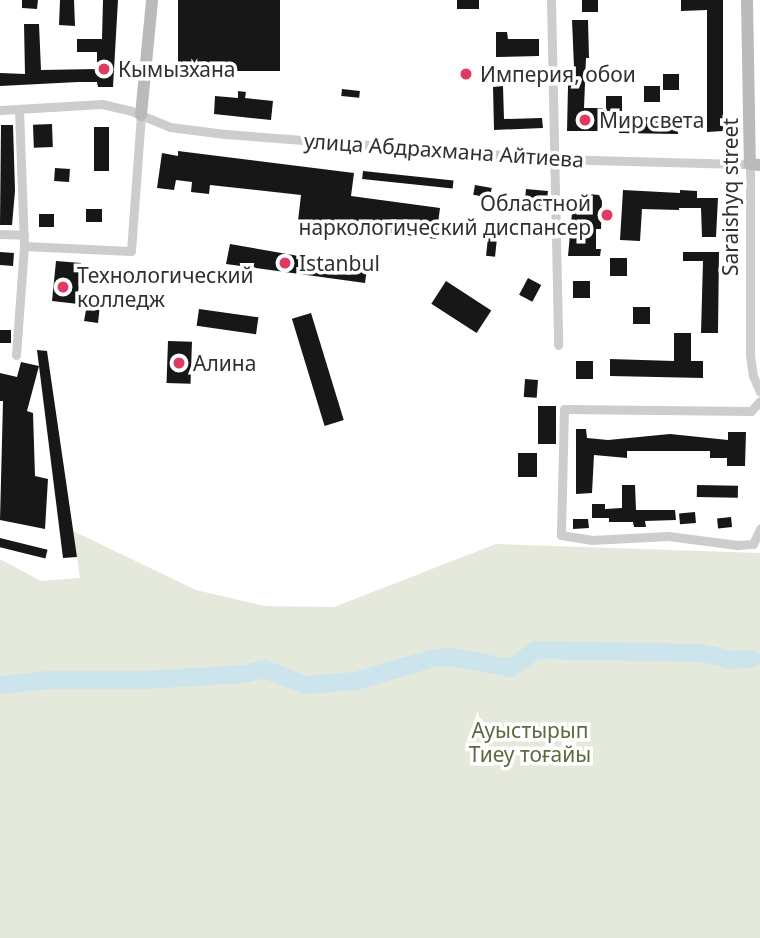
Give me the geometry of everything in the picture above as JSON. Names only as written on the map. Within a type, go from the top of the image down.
[{"type":"street","points":[[24,246],[131,251],[152,0]]},
{"type":"street","points":[[551,0],[558,345]]},
{"type":"street","name":"Saraishyq street","points":[[747,0],[755,164],[751,355],[753,376],[760,392]]},
{"type":"street","name":"улица Абдрахмана Айтиева","points":[[0,110],[102,104],[170,127],[225,134],[554,159],[755,164]]},
{"type":"street","points":[[16,355],[24,246],[19,109]]},
{"type":"street","points":[[0,234],[23,235]]},
{"type":"street","points":[[760,401],[751,411],[564,409],[561,536],[591,540],[668,536],[737,545],[753,544],[760,529]]},
{"type":"green space","name":"Ауыстырып Тиеу тоғайы","points":[[73,531],[196,590],[265,606],[334,607],[496,544],[760,553],[760,938],[0,938],[0,559],[41,581],[80,578]]},
{"type":"building","points":[[22,0],[38,0],[37,9],[22,8]]},
{"type":"building","points":[[60,0],[74,0],[75,26],[59,25]]},
{"type":"building","points":[[103,0],[118,0],[113,87],[98,87],[97,82],[0,86],[0,73],[25,74],[24,24],[39,24],[41,70],[97,69],[97,52],[77,52],[77,39],[102,39]]},
{"type":"building","points":[[178,0],[280,0],[280,71],[178,71]]},
{"type":"building","points":[[457,0],[479,0],[479,9],[457,9]]},
{"type":"building","points":[[582,0],[598,0],[598,12],[582,12]]},
{"type":"building","points":[[681,0],[723,0],[723,131],[707,132],[707,10],[681,11]]},
{"type":"building","points":[[572,20],[588,20],[589,58],[586,58],[584,108],[603,108],[603,131],[567,131],[570,67],[574,67]]},
{"type":"building","points":[[496,32],[507,32],[508,39],[539,39],[539,56],[496,57]]},
{"type":"building","points":[[663,74],[679,74],[679,90],[663,90]]},
{"type":"building","points":[[503,86],[504,119],[542,118],[543,128],[494,130],[493,87]]},
{"type":"building","points":[[644,86],[660,86],[660,102],[644,102]]},
{"type":"building","points":[[342,89],[360,91],[359,98],[341,96]]},
{"type":"building","points":[[238,91],[246,92],[245,98],[273,101],[271,120],[214,114],[215,96],[238,98]]},
{"type":"building","points":[[606,96],[622,96],[622,111],[606,111]]},
{"type":"building","points":[[618,118],[677,118],[678,134],[619,133]]},
{"type":"building","points":[[52,124],[53,147],[34,148],[33,125]]},
{"type":"building","points":[[1,125],[13,125],[15,191],[12,225],[0,225]]},
{"type":"building","points":[[94,127],[109,127],[109,171],[94,171]]},
{"type":"building","points":[[178,151],[354,173],[351,196],[440,208],[436,239],[346,227],[345,233],[337,232],[337,227],[298,221],[301,195],[210,185],[209,194],[191,192],[192,182],[176,180],[174,190],[157,188],[162,153],[178,156]]},
{"type":"building","points":[[55,168],[70,169],[69,182],[54,181]]},
{"type":"building","points":[[363,171],[454,181],[453,188],[362,179]]},
{"type":"building","points":[[475,185],[492,188],[490,198],[473,195]]},
{"type":"building","points":[[526,189],[548,191],[546,211],[524,209]]},
{"type":"building","points":[[623,190],[680,193],[680,190],[697,191],[697,198],[718,198],[716,237],[702,237],[701,208],[642,209],[640,241],[620,240]]},
{"type":"building","points":[[588,194],[599,195],[602,201],[601,229],[596,229],[596,249],[601,249],[600,256],[568,256],[573,202],[588,202]]},
{"type":"building","points":[[86,209],[102,209],[102,222],[86,222]]},
{"type":"building","points":[[39,214],[54,214],[54,227],[39,227]]},
{"type":"building","points":[[489,228],[498,229],[495,257],[486,256]]},
{"type":"building","name":"Istanbul","points":[[230,244],[367,268],[365,283],[226,264]]},
{"type":"building","points":[[0,252],[14,253],[13,266],[0,265]]},
{"type":"building","points":[[683,252],[719,252],[718,333],[701,333],[703,261],[683,261]]},
{"type":"building","points":[[610,258],[627,258],[627,276],[610,276]]},
{"type":"building","points":[[56,261],[81,263],[78,293],[128,300],[127,309],[100,305],[98,323],[84,321],[87,305],[52,301]]},
{"type":"building","points":[[528,278],[541,285],[532,302],[519,295]]},
{"type":"building","points":[[446,281],[491,310],[477,333],[431,304]]},
{"type":"building","points":[[573,281],[590,281],[590,298],[573,298]]},
{"type":"building","points":[[633,307],[650,307],[650,324],[633,324]]},
{"type":"building","points":[[199,309],[258,317],[256,334],[197,326]]},
{"type":"building","points":[[311,313],[344,420],[325,426],[292,319]]},
{"type":"building","points":[[0,330],[11,330],[11,343],[0,343]]},
{"type":"building","points":[[674,333],[691,333],[691,361],[703,361],[703,378],[610,376],[610,359],[674,361]]},
{"type":"building","name":"Алина","points":[[168,341],[192,342],[191,384],[167,383]]},
{"type":"building","points":[[37,350],[47,351],[77,557],[63,558]]},
{"type":"building","points":[[576,361],[593,361],[593,379],[576,379]]},
{"type":"building","points":[[21,362],[39,366],[27,411],[33,413],[35,476],[48,479],[45,529],[0,520],[3,401],[0,401],[0,373],[17,377]]},
{"type":"building","points":[[525,379],[538,380],[537,398],[524,397]]},
{"type":"building","points":[[538,406],[556,406],[556,444],[538,444]]},
{"type":"building","points":[[576,429],[586,429],[587,438],[608,440],[670,434],[728,440],[728,432],[746,432],[745,466],[727,466],[727,458],[710,458],[710,451],[627,451],[627,458],[594,455],[592,493],[576,494]]},
{"type":"building","points":[[518,453],[537,453],[537,477],[518,477]]},
{"type":"building","points":[[622,485],[635,485],[636,510],[675,510],[676,520],[645,521],[646,527],[634,527],[633,522],[609,522],[609,518],[592,518],[592,504],[605,504],[605,509],[622,508]]},
{"type":"building","points":[[697,485],[738,486],[738,498],[697,497]]},
{"type":"building","points":[[695,512],[696,523],[680,524],[679,513]]},
{"type":"building","points":[[731,517],[732,527],[718,528],[717,518]]},
{"type":"building","points":[[573,519],[588,519],[589,528],[573,529]]},
{"type":"building","points":[[0,538],[48,550],[45,559],[0,547]]},
{"type":"waterway","points":[[0,685],[49,680],[146,680],[245,674],[264,669],[306,685],[356,681],[434,658],[452,657],[510,668],[537,650],[703,653],[731,660],[752,659]]},
{"type":"place","name":"Кымызхана","points":[[104,69]]},
{"type":"place","name":"Империя, обои","points":[[466,74]]},
{"type":"place","name":"Мир света","points":[[585,120]]},
{"type":"place","name":"Областной наркологический диспансер","points":[[607,215]]},
{"type":"place","name":"Istanbul","points":[[285,263]]},
{"type":"place","name":"Технологический колледж","points":[[63,287]]},
{"type":"place","name":"Алина","points":[[179,363]]}]
